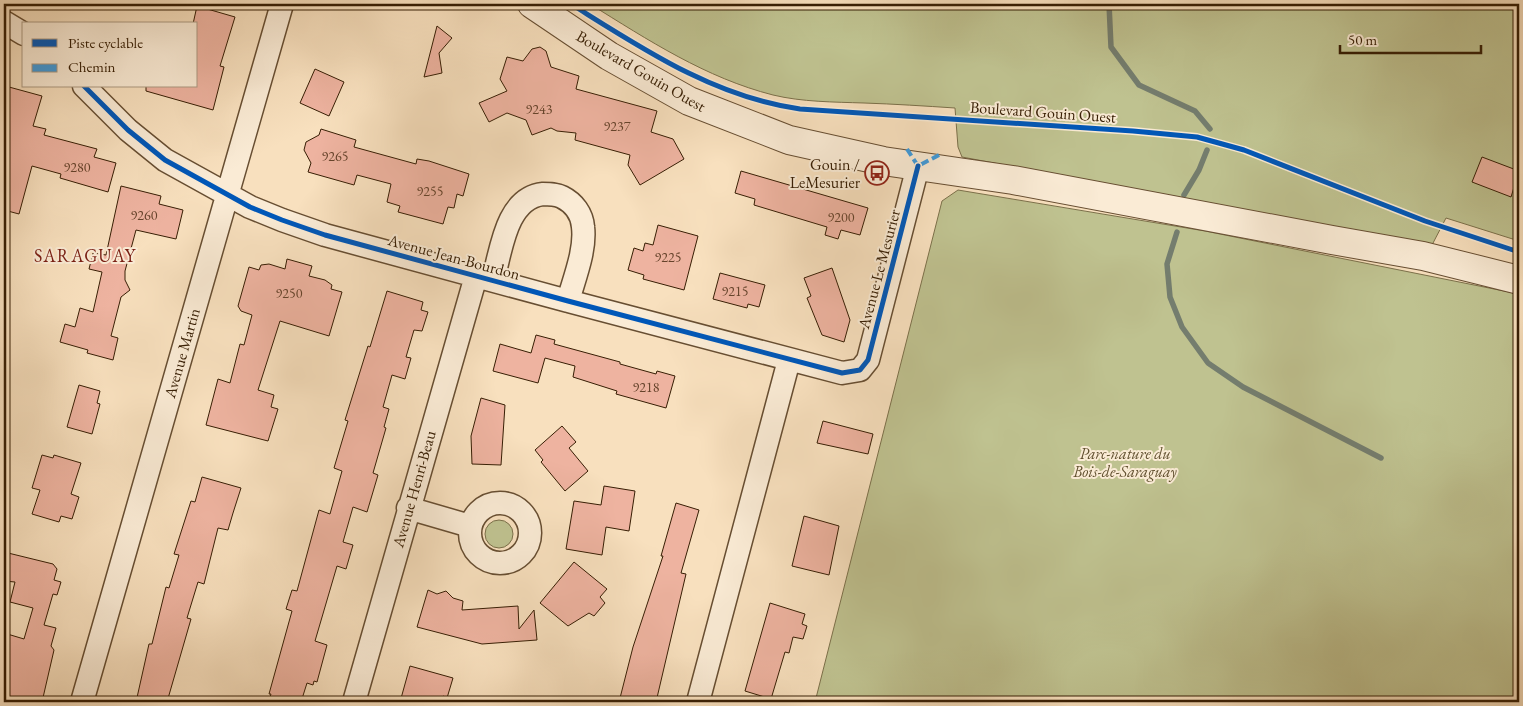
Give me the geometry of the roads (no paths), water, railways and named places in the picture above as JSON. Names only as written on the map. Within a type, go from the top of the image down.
[{"type":"street","name":"Avenue Martin","points":[[82,702],[282,4]]},
{"type":"street","name":"Boulevard Gouin Ouest","points":[[532,4],[609,56],[706,109],[802,144],[918,166],[1013,180],[1322,239],[1424,256],[1519,280]]},
{"type":"street","points":[[4,22],[22,33]]},
{"type":"street","name":"Avenue Jean-Bourdon","points":[[86,88],[134,135],[165,160],[250,206],[307,229],[789,360],[842,373],[855,372]]},
{"type":"street","name":"Avenue Le Mesurier","points":[[855,372],[864,366],[871,351],[918,166]]},
{"type":"street","name":"Avenue Henri-Beau","points":[[354,702],[408,508],[484,278],[504,240],[515,211],[531,197],[541,195],[560,196],[575,208],[580,215],[583,227],[582,246],[568,301]]},
{"type":"street","points":[[698,702],[789,360]]},
{"type":"street","points":[[408,508],[470,526]]},
{"type":"waterway","points":[[1109,4],[1111,47],[1139,85],[1195,111],[1210,129]]},
{"type":"waterway","points":[[1184,195],[1199,170],[1207,150]]},
{"type":"waterway","points":[[1177,232],[1167,264],[1170,297],[1182,327],[1208,363],[1243,387],[1381,458]]},
{"type":"place","name":"Gouin / LeMesurier","points":[[877,173]]},
{"type":"district","name":"SARAGUAY","points":[[85,255]]},
{"type":"park label","name":"Parc-nature du Bois-de-Saraguay","points":[[1125,462]]}]
